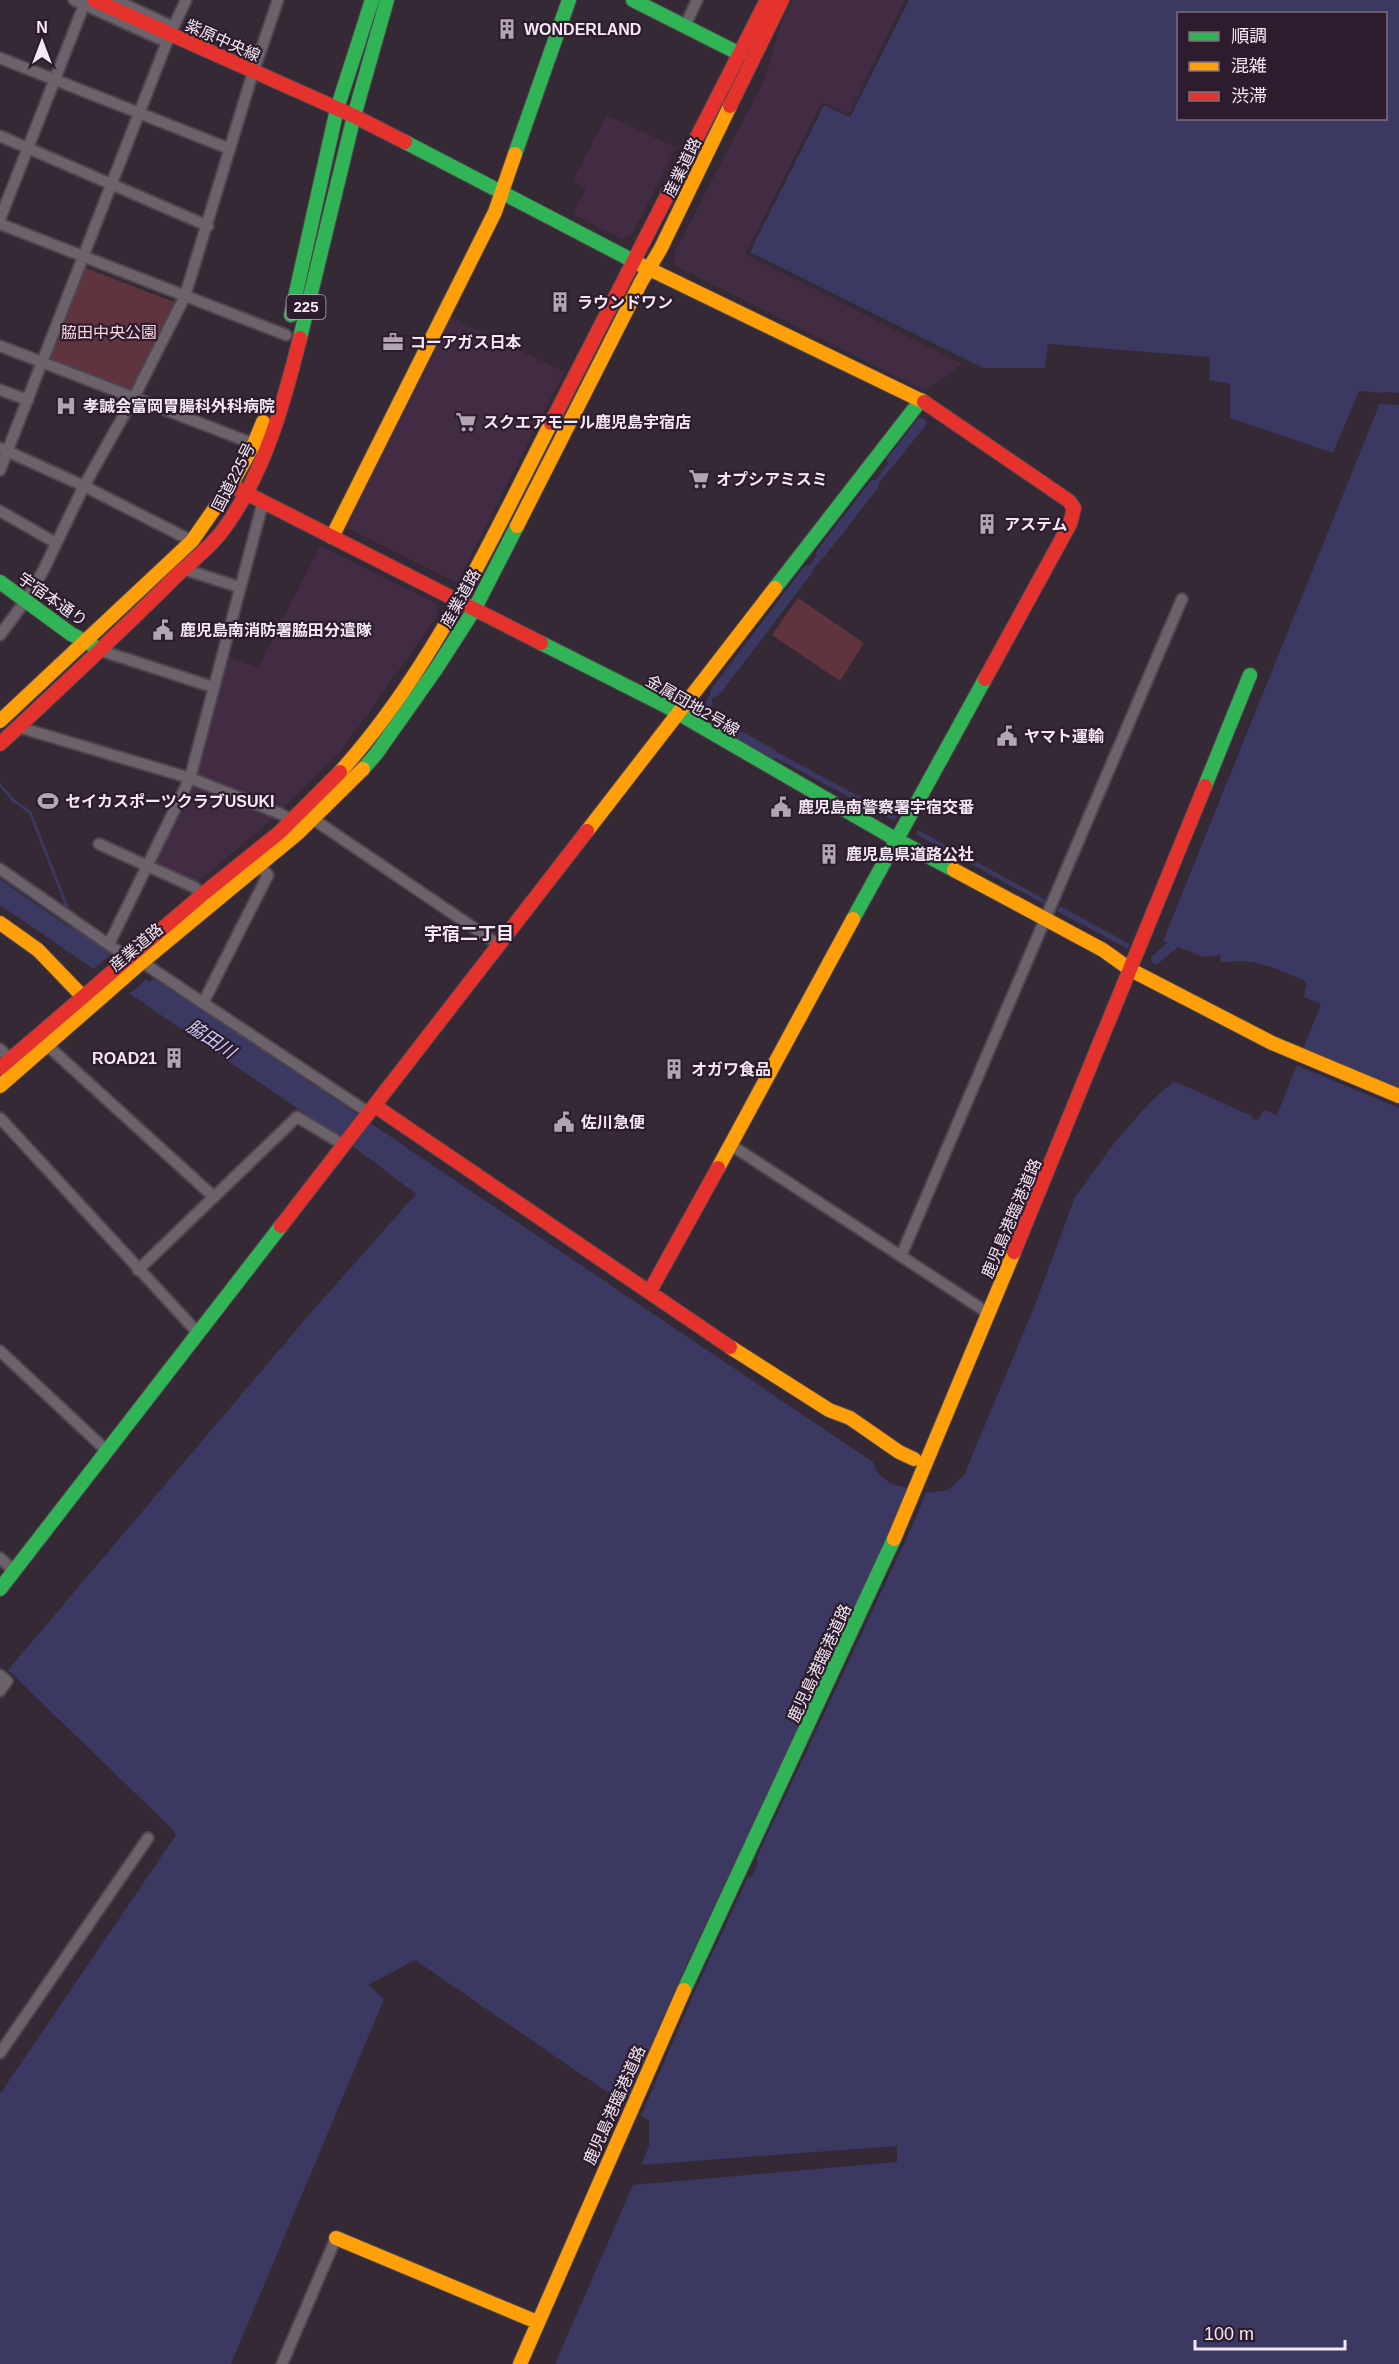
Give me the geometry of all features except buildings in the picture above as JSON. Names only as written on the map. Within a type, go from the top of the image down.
[{"type":"main road","name":"国道225号","points":[[0,720],[87,642],[192,540],[231,485],[254,444],[271,402],[338,109],[372,0]]},
{"type":"main road","name":"国道225号","points":[[0,744],[102,651],[183,569],[206,549],[228,523],[245,493],[283,407],[354,116],[387,0]]},
{"type":"main road","points":[[332,537],[490,222],[503,192],[569,0]]},
{"type":"main road","points":[[633,0],[740,54]]},
{"type":"main road","name":"産業道路","points":[[5,1064],[87,1001],[112,988],[203,894],[291,820],[370,739],[419,669],[460,602],[767,0]]},
{"type":"main road","name":"産業道路","points":[[0,1086],[48,1046],[87,1001],[98,983],[135,963],[260,866],[313,819],[376,754],[474,610],[648,268],[661,248],[782,0]]},
{"type":"main road","name":"紫原中央線","points":[[85,1],[170,34],[354,116],[635,262],[921,400],[1069,501],[1074,508],[1070,524],[897,840]]},
{"type":"main road","points":[[0,1589],[921,400]]},
{"type":"main road","name":"金属団地2号線","points":[[231,485],[664,705],[677,715],[897,840],[1046,918],[1119,960],[1131,970],[1283,1048],[1399,1096]]},
{"type":"main road","name":"宇宿本通り","points":[[0,582],[71,634],[102,651]]},
{"type":"main road","name":"鹿児島港臨港道路","points":[[520,2364],[607,2162],[709,1935],[870,1593],[931,1453],[1131,970],[1250,675]]},
{"type":"main road","points":[[650,1291],[897,840]]},
{"type":"main road","points":[[0,923],[38,950],[87,1001]]},
{"type":"main road","points":[[370,1112],[650,1291],[718,1339],[829,1410],[850,1418],[899,1452],[914,1459]]},
{"type":"main road","points":[[336,2238],[537,2322]]},
{"type":"street","points":[[115,0],[165,23],[170,34]]},
{"type":"street","points":[[0,470],[4,450],[44,362],[111,184],[170,34],[186,0]]},
{"type":"street","points":[[0,635],[26,600],[43,571],[84,486],[134,397],[185,296],[253,71],[278,0]]},
{"type":"street","points":[[685,26],[697,0]]},
{"type":"street","points":[[0,219],[85,1]]},
{"type":"street","points":[[0,58],[230,149]]},
{"type":"street","points":[[0,136],[208,226]]},
{"type":"street","points":[[0,224],[286,335]]},
{"type":"street","points":[[0,346],[254,444]]},
{"type":"street","points":[[0,390],[28,400]]},
{"type":"street","points":[[4,450],[84,486],[192,540]]},
{"type":"street","points":[[109,944],[190,778],[263,502]]},
{"type":"street","points":[[0,511],[56,543]]},
{"type":"street","points":[[183,569],[239,587]]},
{"type":"street","points":[[901,1256],[1182,599]]},
{"type":"street","points":[[102,651],[213,687]]},
{"type":"street","points":[[18,727],[190,778],[291,820]]},
{"type":"street","points":[[313,819],[499,945]]},
{"type":"street","points":[[99,844],[194,887],[203,894]]},
{"type":"street","points":[[203,1003],[268,874],[260,866]]},
{"type":"street","points":[[0,868],[135,963],[203,1003],[370,1112]]},
{"type":"street","points":[[48,1046],[214,1197]]},
{"type":"street","points":[[0,1049],[5,1064]]},
{"type":"street","points":[[138,1270],[297,1117],[345,1144]]},
{"type":"street","points":[[0,1118],[198,1333]]},
{"type":"street","points":[[731,1145],[988,1313]]},
{"type":"street","points":[[0,1351],[106,1451]]},
{"type":"street","points":[[0,1558],[14,1571]]},
{"type":"street","points":[[0,1675],[7,1681],[0,1691]]},
{"type":"street","points":[[0,2053],[148,1838]]},
{"type":"street","points":[[282,2364],[336,2238]]},
{"type":"shaded area","points":[[792,0],[905,0],[849,114],[822,102],[745,254],[962,364],[926,391],[674,265],[675,251],[763,83],[783,19]]},
{"type":"shaded area","points":[[607,115],[676,148],[631,236],[622,239],[573,214],[586,188],[573,181]]},
{"type":"shaded area","name":"スクエアモール鹿児島宇宿店","points":[[449,316],[564,372],[457,583],[345,527]]},
{"type":"shaded area","points":[[320,546],[436,603],[438,615],[341,751],[281,811],[193,777],[225,655],[258,668]]},
{"type":"shaded area","points":[[191,782],[276,816],[194,885],[152,865]]},
{"type":"green space","name":"脇田中央公園","points":[[83,267],[174,302],[134,389],[129,390],[53,361],[49,356]]},
{"type":"green space","points":[[798,598],[864,643],[840,681],[772,635]]},
{"type":"water","name":"脇田川","points":[[909,0],[1399,0],[1399,2364],[555,2364],[633,2185],[897,2162],[897,2146],[641,2165],[649,2146],[649,2121],[415,1960],[368,1985],[384,1999],[231,2364],[0,2364],[0,2094],[176,1835],[8,1670],[308,1316],[416,1194],[354,1147],[0,905],[0,879],[65,924],[109,950],[110,954],[149,982],[155,978],[873,1462],[878,1474],[892,1484],[928,1493],[948,1490],[964,1475],[1035,1305],[1075,1197],[1113,1145],[1150,1102],[1176,1082],[1252,1116],[1252,1119],[1258,1120],[1264,1110],[1277,1115],[1321,1004],[1304,997],[1307,983],[1304,980],[1283,971],[1244,961],[1221,963],[1220,955],[1204,957],[1163,941],[1384,393],[1359,391],[1333,453],[1230,418],[1230,384],[1209,380],[1210,357],[1048,344],[1045,368],[983,368],[750,252],[824,105],[850,117]]},
{"type":"water","points":[[899,450],[903,453],[869,496],[865,493]]},
{"type":"water","points":[[857,503],[861,506],[841,534],[836,531]]},
{"type":"water","points":[[828,541],[832,545],[802,584],[798,580]]},
{"type":"water","points":[[790,589],[795,592],[780,611],[775,608]]},
{"type":"water","points":[[770,616],[775,620],[761,639],[756,635]]},
{"type":"water","points":[[722,679],[726,682],[712,700],[711,716],[755,741],[753,746],[703,718],[707,699]]},
{"type":"water","points":[[762,744],[897,817],[894,821],[759,749]]},
{"type":"water","points":[[918,830],[1048,901],[1046,905],[916,834]]},
{"type":"water","points":[[1060,906],[1130,944],[1128,949],[1057,911]]},
{"type":"pier","points":[[1384,392],[1399,393],[1399,405],[1380,404]]},
{"type":"pier","points":[[112,954],[147,979],[129,994],[92,970]]},
{"type":"pier","points":[[1300,1048],[1399,1089],[1399,1108],[1294,1064]]},
{"type":"pier","points":[[910,1486],[927,1490],[915,1520],[756,1859],[758,1863],[752,1877],[748,1877],[694,1993],[640,2118],[624,2107],[686,1965],[840,1642]]},
{"type":"waterway","points":[[892,460],[921,423]]},
{"type":"waterway","points":[[821,553],[874,485]]},
{"type":"waterway","points":[[715,692],[808,570]]},
{"type":"waterway","points":[[742,737],[772,754]]},
{"type":"waterway","points":[[0,785],[14,801],[30,812],[69,912]]},
{"type":"waterway","points":[[1156,959],[1173,945]]},
{"type":"traffic: fast","points":[[291,315],[337,109],[372,0]]},
{"type":"traffic: fast","points":[[300,338],[354,116],[387,0]]},
{"type":"traffic: fast","points":[[515,154],[569,0]]},
{"type":"traffic: fast","points":[[633,0],[740,54]]},
{"type":"traffic: fast","points":[[405,142],[641,265]]},
{"type":"traffic: fast","points":[[775,588],[921,400]]},
{"type":"traffic: fast","points":[[363,769],[436,669],[474,610],[517,526]]},
{"type":"traffic: fast","points":[[0,582],[71,634],[94,646]]},
{"type":"traffic: fast","points":[[541,643],[664,705],[897,840],[954,870]]},
{"type":"traffic: fast","points":[[1205,786],[1250,675]]},
{"type":"traffic: fast","points":[[853,919],[985,679]]},
{"type":"traffic: fast","points":[[0,1589],[281,1226]]},
{"type":"traffic: fast","points":[[684,1990],[894,1539]]},
{"type":"traffic: slow","points":[[517,526],[641,282],[661,248],[730,106]]},
{"type":"traffic: slow","points":[[332,537],[495,212],[515,154]]},
{"type":"traffic: slow","points":[[641,265],[924,402]]},
{"type":"traffic: slow","points":[[0,721],[192,541],[231,485],[254,444],[263,422]]},
{"type":"traffic: slow","points":[[340,772],[373,733],[431,649],[481,560],[551,423]]},
{"type":"traffic: slow","points":[[587,831],[775,588]]},
{"type":"traffic: slow","points":[[0,1086],[142,962],[298,833],[363,769]]},
{"type":"traffic: slow","points":[[954,870],[1103,950],[1131,970],[1272,1043],[1399,1096]]},
{"type":"traffic: slow","points":[[718,1168],[853,919]]},
{"type":"traffic: slow","points":[[0,923],[38,950],[88,1002]]},
{"type":"traffic: slow","points":[[894,1539],[1014,1252]]},
{"type":"traffic: slow","points":[[730,1347],[829,1410],[850,1418],[899,1452],[914,1459]]},
{"type":"traffic: slow","points":[[520,2364],[684,1990]]},
{"type":"traffic: slow","points":[[336,2238],[537,2322]]},
{"type":"traffic: jam","points":[[94,0],[354,116],[405,142]]},
{"type":"traffic: jam","points":[[551,423],[767,0]]},
{"type":"traffic: jam","points":[[730,106],[782,0]]},
{"type":"traffic: jam","points":[[0,744],[222,531],[241,502],[263,457],[280,410],[300,338]]},
{"type":"traffic: jam","points":[[924,402],[1069,501],[1074,508],[1070,524],[985,679]]},
{"type":"traffic: jam","points":[[238,489],[541,643]]},
{"type":"traffic: jam","points":[[0,1068],[203,894],[280,832],[340,772]]},
{"type":"traffic: jam","points":[[1014,1252],[1205,786]]},
{"type":"traffic: jam","points":[[281,1226],[587,831]]},
{"type":"traffic: jam","points":[[375,1106],[730,1347]]},
{"type":"traffic: jam","points":[[650,1291],[718,1168]]},
{"type":"place","name":"WONDERLAND","points":[[507,29]]},
{"type":"place","name":"ラウンドワン","points":[[560,302]]},
{"type":"place","name":"コーアガス日本","points":[[393,342]]},
{"type":"place","name":"孝誠会富岡胃腸科外科病院","points":[[66,406]]},
{"type":"place","name":"スクエアモール鹿児島宇宿店","points":[[466,422]]},
{"type":"place","name":"オプシアミスミ","points":[[699,479]]},
{"type":"place","name":"アステム","points":[[987,524]]},
{"type":"place","name":"鹿児島南消防署脇田分遣隊","points":[[163,630]]},
{"type":"place","name":"ヤマト運輸","points":[[1007,736]]},
{"type":"place","name":"セイカスポーツクラブUSUKI","points":[[48,801]]},
{"type":"place","name":"鹿児島南警察署宇宿交番","points":[[781,807]]},
{"type":"place","name":"鹿児島県道路公社","points":[[829,854]]},
{"type":"place","name":"ROAD21","points":[[174,1058]]},
{"type":"place","name":"オガワ食品","points":[[674,1069]]},
{"type":"place","name":"佐川急便","points":[[564,1122]]},
{"type":"district","name":"宇宿二丁目","points":[[469,934]]}]
